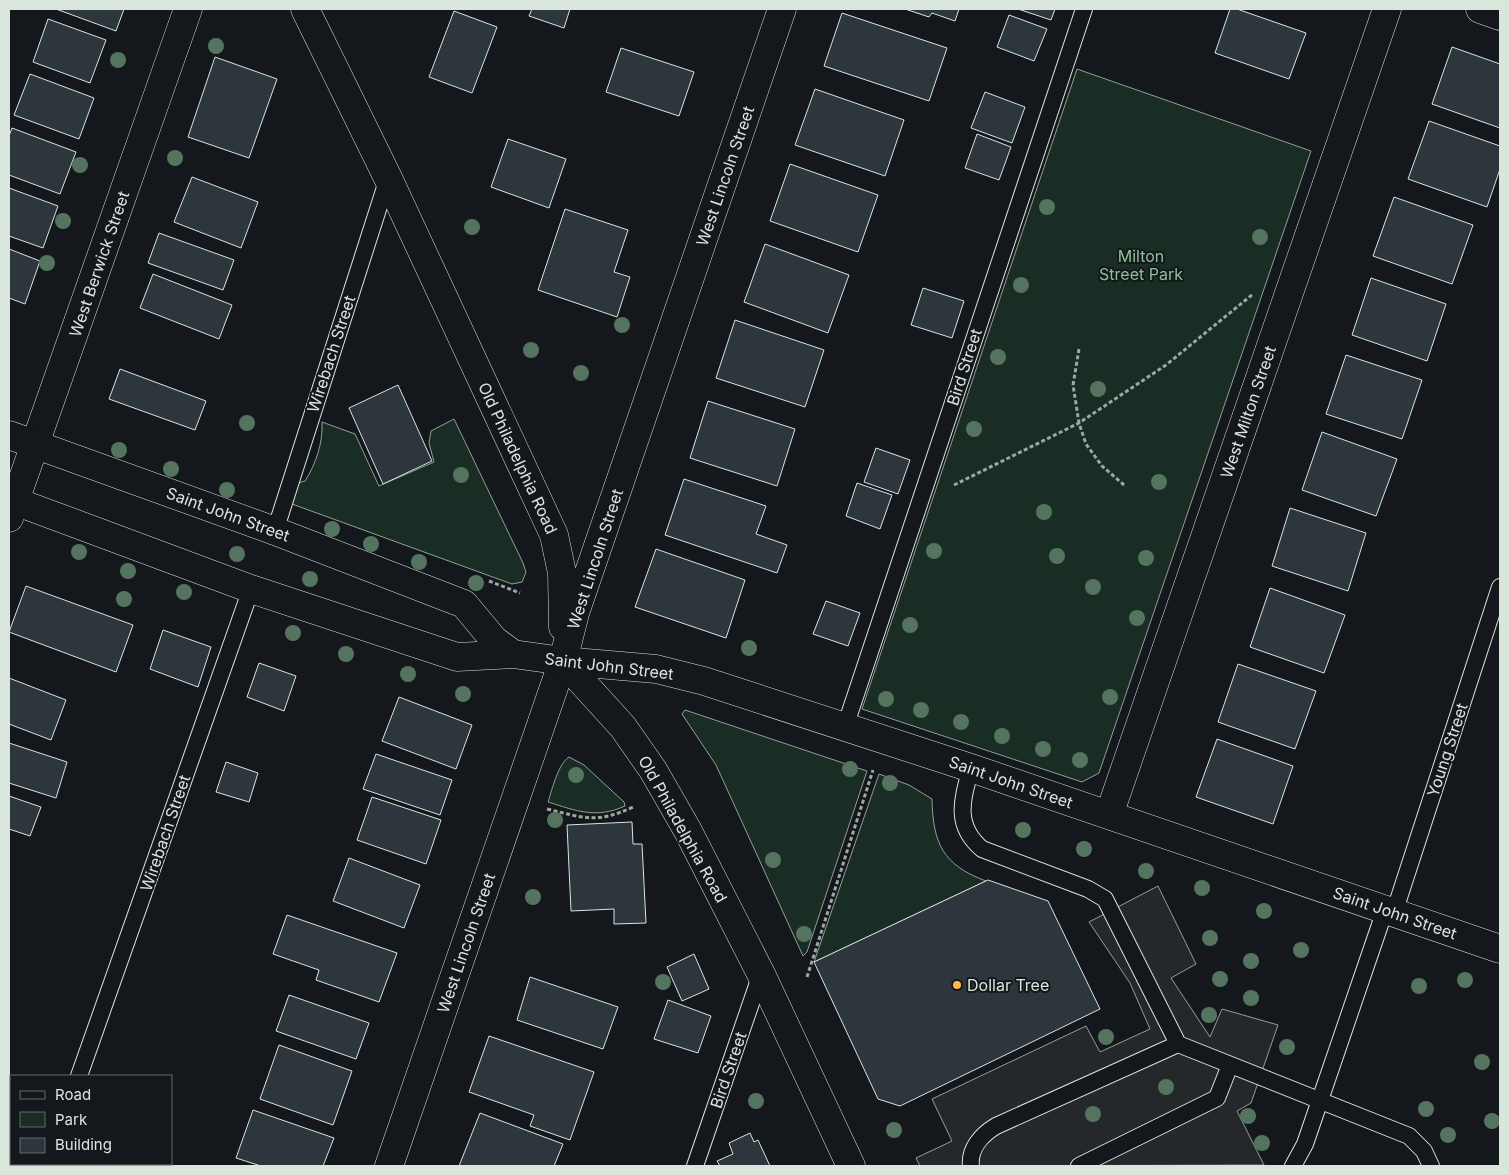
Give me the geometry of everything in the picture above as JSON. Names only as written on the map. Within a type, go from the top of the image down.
[{"type":"street","name":"West Berwick Street","points":[[11,506],[35,444],[188,9]]},
{"type":"street","name":"Old Philadelphia Road","points":[[305,9],[388,178],[554,535],[562,573],[563,661],[623,727],[654,770],[688,831],[761,974],[851,1166]]},
{"type":"street","name":"West Lincoln Street","points":[[389,1166],[563,661],[578,604],[782,9]]},
{"type":"street","name":"West Milton Street","points":[[1109,815],[1387,9]]},
{"type":"street","points":[[1480,9],[1500,16]]},
{"type":"street","name":"Saint John Street","points":[[9,435],[275,531],[464,604],[494,640],[513,654]]},
{"type":"street","name":"Saint John Street","points":[[11,506],[251,589],[457,656],[513,654],[563,661],[656,669],[704,681],[971,768],[1500,949]]},
{"type":"lane","name":"Bird Street","points":[[845,726],[1084,9]]},
{"type":"lane","name":"Wirebach Street","points":[[275,531],[388,178]]},
{"type":"lane","name":"Young Street","points":[[1293,1166],[1305,1144],[1389,911],[1500,587]]},
{"type":"lane","name":"Wirebach Street","points":[[79,1075],[251,589]]},
{"type":"lane","points":[[971,768],[962,807],[966,829],[972,840],[982,849],[1098,894],[1110,908],[1178,1044],[1408,1136],[1424,1151],[1431,1166]]},
{"type":"lane","name":"Bird Street","points":[[695,1166],[761,974]]},
{"type":"lane","points":[[971,1166],[970,1157],[974,1148],[987,1132],[996,1126],[1178,1044]]},
{"type":"lane","points":[[1079,1166],[1217,1098],[1230,1064]]},
{"type":"path","points":[[921,497],[960,483],[1079,423],[1166,366],[1265,285],[1289,292]]},
{"type":"path","points":[[1079,349],[1073,385],[1079,423],[1086,444],[1102,466],[1124,485]]},
{"type":"path","points":[[806,977],[874,769]]},
{"type":"path","points":[[542,808],[582,817],[600,818],[612,817],[633,807]]},
{"type":"green space","name":"Milton Street Park","points":[[1077,69],[1311,151],[1099,773],[1082,782],[862,709]]},
{"type":"green space","points":[[454,419],[523,563],[526,572],[522,582],[512,584],[292,504],[298,483],[305,481],[315,460],[320,445],[322,422],[355,434],[379,486],[434,462],[429,443],[431,431]]},
{"type":"green space","points":[[685,710],[867,771],[807,952],[803,956],[716,765],[682,714]]},
{"type":"green space","points":[[569,757],[584,765],[624,802],[625,806],[615,810],[596,813],[577,811],[548,802],[559,771],[565,760]]},
{"type":"green space","points":[[879,774],[909,785],[932,799],[935,829],[943,851],[960,868],[986,881],[814,962]]},
{"type":"shaded area","points":[[1158,886],[1196,964],[1171,978],[1210,1037],[1222,1009],[1278,1025],[1251,1103],[1237,1111],[1264,1165],[920,1166],[916,1158],[952,1141],[932,1099],[1086,1026],[1100,1052],[1150,1029],[1130,983],[1089,922]]},
{"type":"building","points":[[56,9],[124,9],[116,31]]},
{"type":"building","points":[[532,9],[570,9],[564,28],[529,16]]},
{"type":"building","points":[[905,9],[959,9],[955,21],[932,13],[929,17]]},
{"type":"building","points":[[1018,9],[1055,9],[1051,20]]},
{"type":"building","points":[[1230,9],[1237,9],[1306,33],[1289,79],[1215,53]]},
{"type":"building","points":[[454,11],[497,27],[472,93],[429,77]]},
{"type":"building","points":[[842,13],[947,48],[929,101],[824,66]]},
{"type":"building","points":[[1009,15],[1047,29],[1034,61],[997,47]]},
{"type":"building","points":[[48,19],[106,40],[90,83],[33,62]]},
{"type":"building","points":[[1452,47],[1500,64],[1500,128],[1432,104]]},
{"type":"building","points":[[621,48],[694,72],[679,116],[606,92]]},
{"type":"building","points":[[215,57],[277,79],[249,158],[188,137]]},
{"type":"building","points":[[30,74],[94,98],[79,139],[14,115]]},
{"type":"building","points":[[815,89],[904,120],[885,176],[795,145]]},
{"type":"building","points":[[985,92],[1025,107],[1012,143],[971,128]]},
{"type":"building","points":[[1429,121],[1500,146],[1500,169],[1487,207],[1408,179]]},
{"type":"building","points":[[12,128],[76,152],[60,194],[9,175],[9,136]]},
{"type":"building","points":[[977,134],[1011,147],[999,180],[965,168]]},
{"type":"building","points":[[508,139],[566,159],[549,208],[491,187]]},
{"type":"building","points":[[790,164],[878,195],[858,252],[770,221]]},
{"type":"building","points":[[192,177],[258,202],[241,248],[174,222]]},
{"type":"building","points":[[9,188],[58,206],[43,248],[9,236]]},
{"type":"building","points":[[1394,197],[1473,225],[1452,284],[1373,256]]},
{"type":"building","points":[[565,209],[628,230],[614,272],[630,277],[617,317],[538,290]]},
{"type":"building","points":[[159,233],[234,260],[223,290],[148,263]]},
{"type":"building","points":[[765,244],[849,275],[828,333],[744,302]]},
{"type":"building","points":[[9,249],[40,261],[25,304],[9,298]]},
{"type":"building","points":[[153,274],[232,305],[219,339],[140,308]]},
{"type":"building","points":[[1371,278],[1446,304],[1427,361],[1352,335]]},
{"type":"building","points":[[923,288],[964,301],[952,338],[911,325]]},
{"type":"building","points":[[735,320],[824,350],[805,407],[716,378]]},
{"type":"building","points":[[1346,355],[1422,380],[1402,439],[1326,414]]},
{"type":"building","points":[[120,369],[206,401],[195,430],[109,399]]},
{"type":"building","points":[[398,385],[432,461],[383,484],[349,408]]},
{"type":"building","points":[[708,401],[795,429],[777,486],[690,458]]},
{"type":"building","points":[[1322,432],[1397,459],[1376,516],[1302,490]]},
{"type":"building","points":[[876,448],[910,460],[898,494],[864,482]]},
{"type":"building","points":[[684,479],[766,506],[756,534],[787,545],[777,573],[665,535]]},
{"type":"building","points":[[857,483],[892,495],[880,529],[846,516]]},
{"type":"building","points":[[1290,508],[1366,533],[1348,591],[1272,566]]},
{"type":"building","points":[[656,549],[745,580],[726,638],[635,607]]},
{"type":"building","points":[[26,586],[133,625],[116,672],[9,632]]},
{"type":"building","points":[[1270,588],[1345,615],[1324,673],[1250,647]]},
{"type":"building","points":[[826,601],[860,613],[848,646],[813,634]]},
{"type":"building","points":[[163,630],[211,647],[198,687],[150,669]]},
{"type":"building","points":[[259,663],[296,676],[284,711],[247,697]]},
{"type":"building","points":[[1238,664],[1316,691],[1295,749],[1218,722]]},
{"type":"building","points":[[9,678],[66,700],[51,740],[9,724]]},
{"type":"building","points":[[399,697],[472,725],[456,769],[382,741]]},
{"type":"building","points":[[1217,739],[1293,766],[1273,824],[1196,797]]},
{"type":"building","points":[[9,743],[67,762],[56,798],[9,783]]},
{"type":"building","points":[[376,754],[452,780],[440,815],[363,789]]},
{"type":"building","points":[[226,762],[258,773],[249,802],[216,792]]},
{"type":"building","points":[[9,796],[41,807],[30,836],[9,829]]},
{"type":"building","points":[[372,797],[441,820],[426,864],[357,840]]},
{"type":"building","points":[[632,822],[633,844],[642,844],[646,923],[614,924],[614,909],[571,911],[567,825]]},
{"type":"building","points":[[349,858],[420,885],[404,928],[333,901]]},
{"type":"building","name":"Dollar Tree","points":[[988,880],[1048,901],[1100,1009],[900,1106],[878,1099],[814,962]]},
{"type":"building","points":[[287,915],[397,953],[379,1002],[316,980],[319,970],[273,954]]},
{"type":"building","points":[[694,954],[709,989],[682,1001],[667,967]]},
{"type":"building","points":[[530,977],[618,1007],[603,1049],[517,1020]]},
{"type":"building","points":[[289,995],[369,1023],[356,1059],[276,1031]]},
{"type":"building","points":[[668,1000],[711,1016],[698,1053],[654,1039]]},
{"type":"building","points":[[489,1036],[594,1072],[570,1140],[530,1126],[534,1115],[469,1092]]},
{"type":"building","points":[[279,1045],[352,1071],[333,1125],[260,1099]]},
{"type":"building","points":[[253,1110],[334,1138],[323,1166],[261,1166],[236,1158]]},
{"type":"building","points":[[480,1113],[563,1144],[554,1166],[459,1166]]},
{"type":"building","points":[[750,1133],[754,1142],[758,1140],[770,1166],[720,1166],[717,1161],[733,1154],[729,1143]]},
{"type":"place","name":"Dollar Tree","points":[[957,985]]}]
